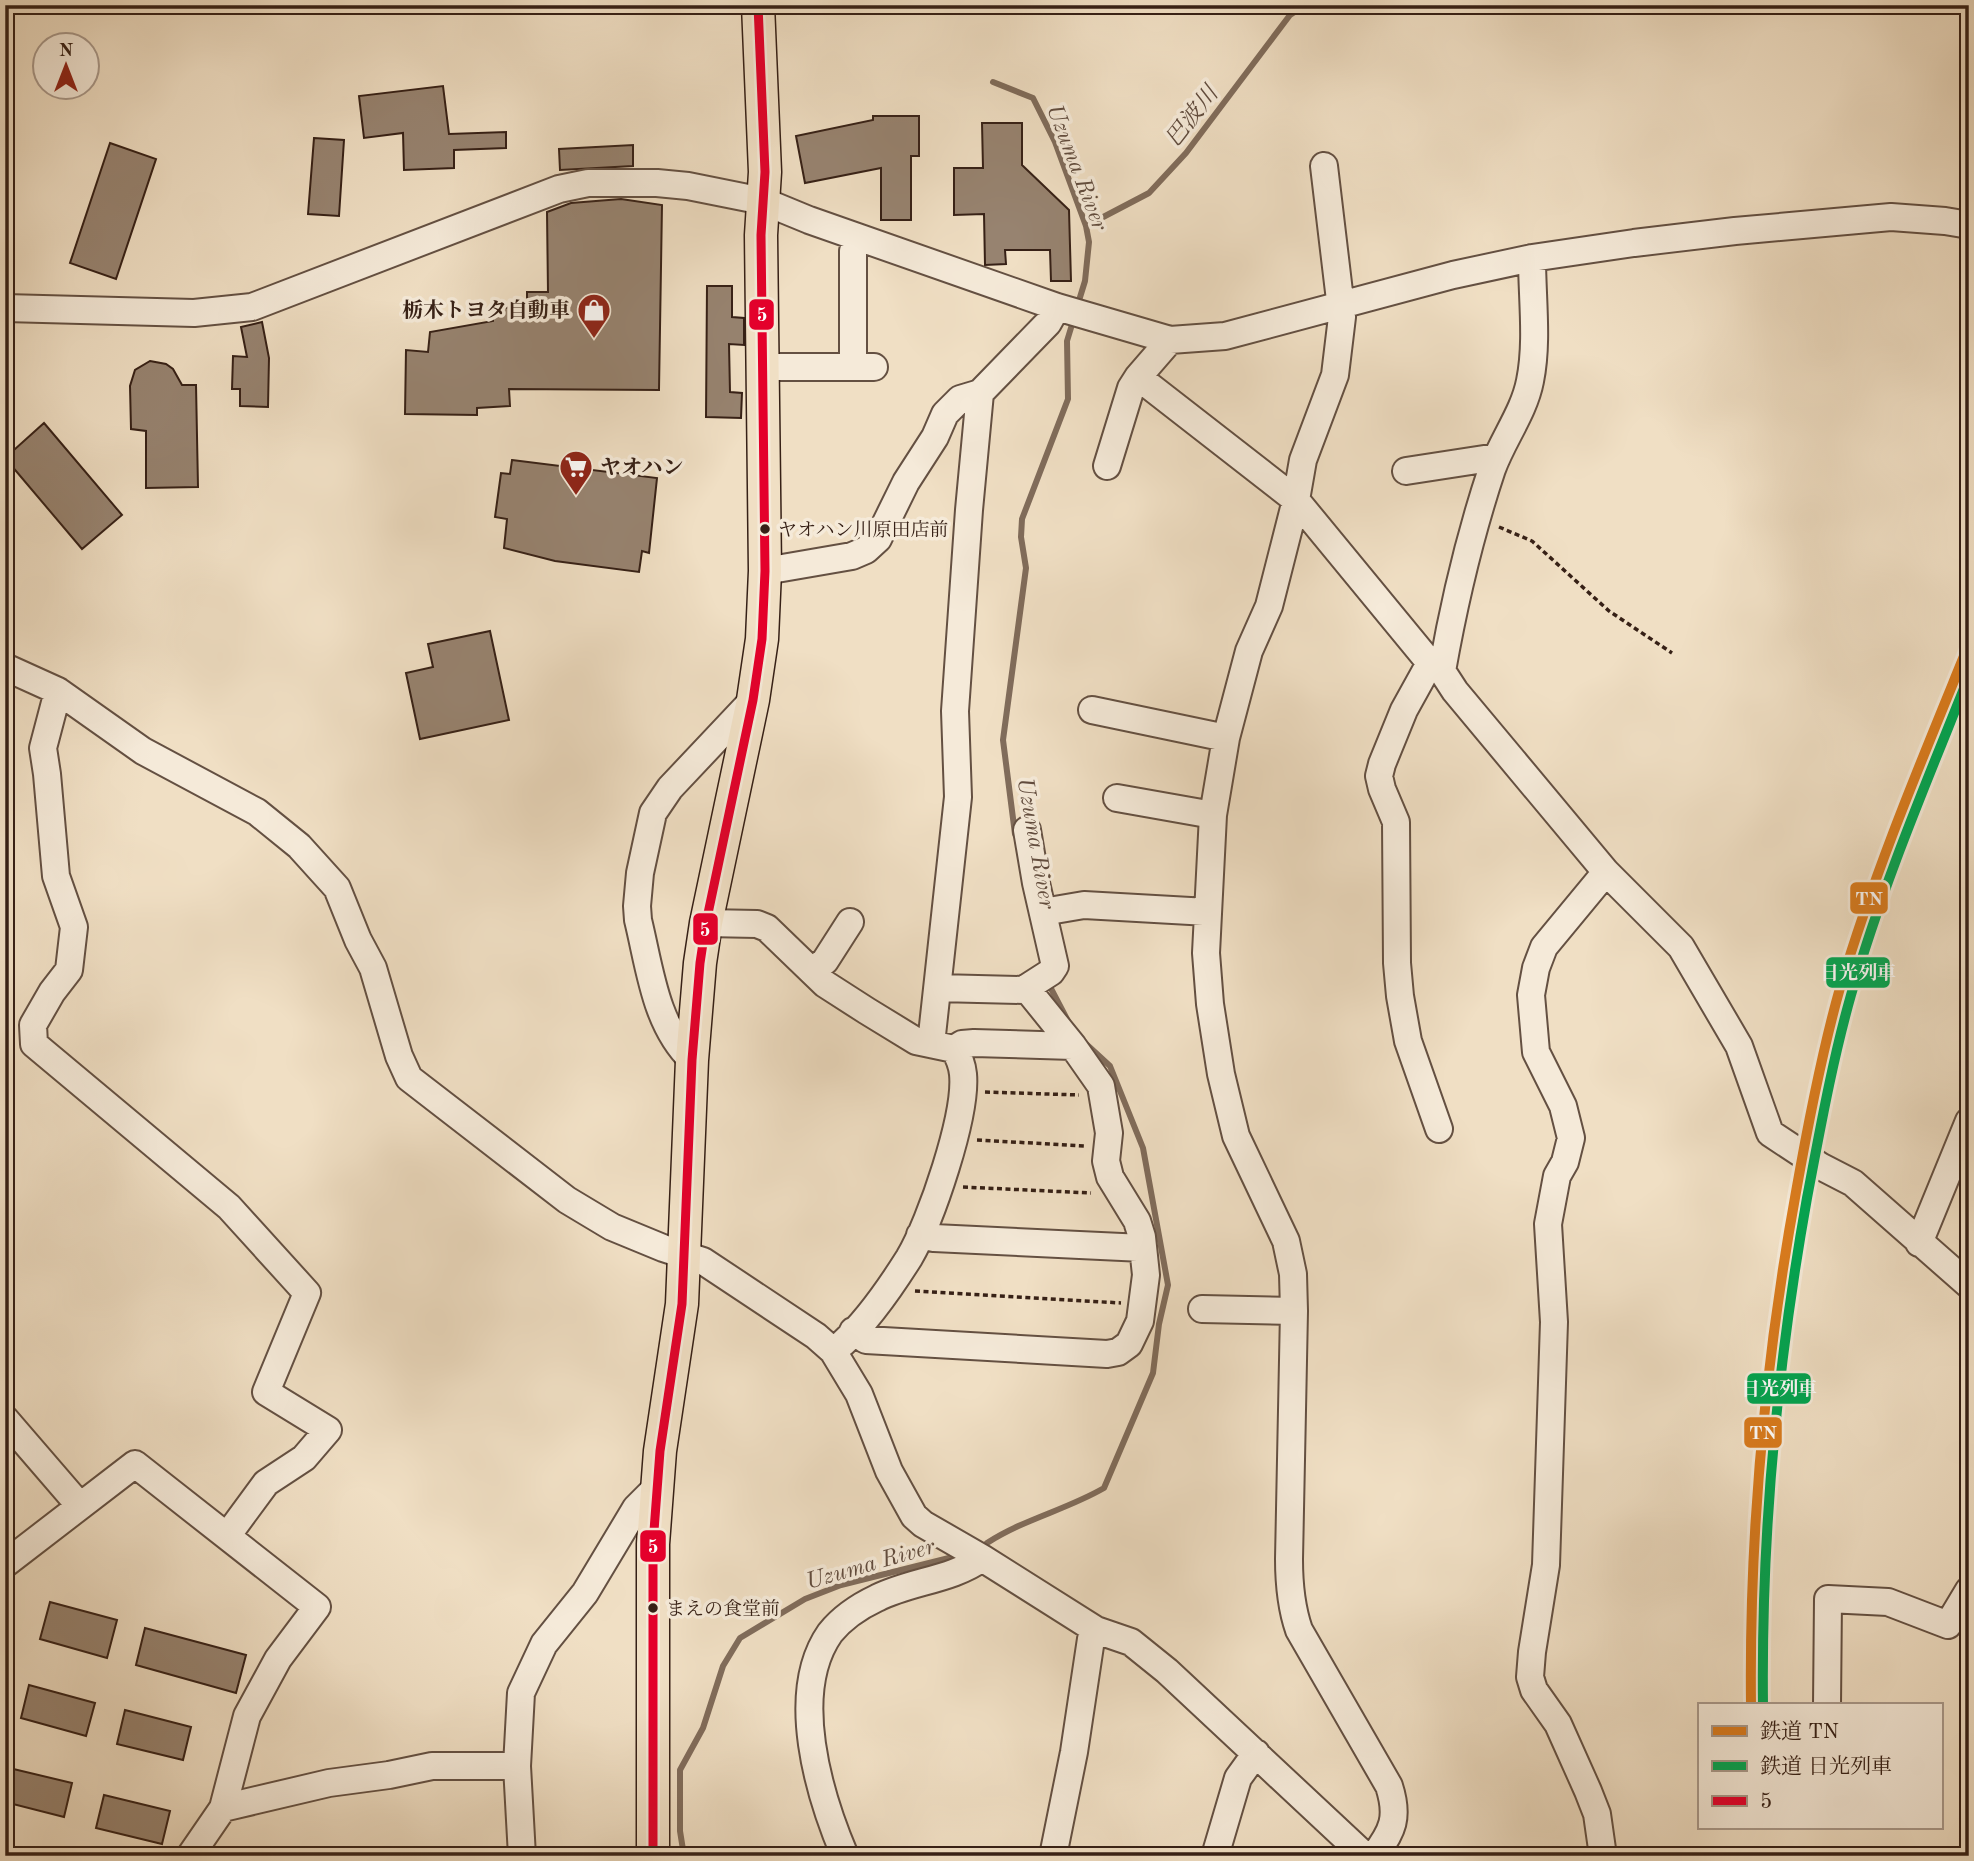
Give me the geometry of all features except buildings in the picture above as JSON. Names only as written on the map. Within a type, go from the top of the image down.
[{"type":"main road","points":[[653,1856],[652,1607],[656,1488],[678,1345],[685,1255],[692,1060],[700,963],[753,700],[762,639],[765,571],[762,368],[765,172],[758,5]]},
{"type":"street","points":[[1324,166],[1342,317],[1341,340],[1335,375],[1303,460],[1296,500],[1269,606],[1250,651],[1226,738],[1213,815],[1206,953],[1210,1004],[1221,1074],[1236,1136],[1286,1241],[1293,1274],[1289,1587],[1294,1614],[1299,1630],[1389,1786],[1395,1804],[1394,1823],[1387,1839],[1374,1856]]},
{"type":"street","points":[[5,308],[194,313],[252,307],[523,202],[559,189],[589,183],[677,185],[763,201],[1060,308],[1170,340],[1225,335],[1453,275],[1532,258],[1672,239],[1860,219],[1919,218],[1969,225]]},
{"type":"street","points":[[762,368],[863,367],[853,251],[857,237]]},
{"type":"street","points":[[1438,1129],[1408,1041],[1400,996],[1397,963],[1396,822],[1379,776],[1404,710],[1436,667],[1497,457],[1530,383],[1534,356],[1532,258]]},
{"type":"street","points":[[765,571],[852,556],[866,550],[878,539],[906,482],[935,437],[944,414],[960,399],[980,393],[1060,308]]},
{"type":"street","points":[[1107,466],[1131,388],[1170,340]]},
{"type":"street","points":[[1138,377],[1296,500],[1606,872],[1681,947],[1739,1046],[1770,1133],[1820,1166],[1853,1183],[1969,1285]]},
{"type":"street","points":[[943,1047],[938,988],[958,797],[955,711],[980,393]]},
{"type":"street","points":[[1406,471],[1497,457]]},
{"type":"street","points":[[5,667],[58,691],[143,751],[257,812],[306,855],[337,888],[358,940],[373,968],[398,1056],[409,1078],[567,1200],[612,1227],[703,1261],[816,1336],[834,1351],[859,1394],[889,1471],[914,1516],[1096,1630],[1131,1642],[1167,1671],[1365,1856]]},
{"type":"street","points":[[58,691],[43,748],[56,876],[74,927],[69,970],[52,992],[33,1025],[34,1044],[229,1208],[307,1293],[266,1392],[328,1430],[304,1458],[266,1483],[227,1536]]},
{"type":"street","points":[[692,1060],[678,1047],[661,1013],[637,906],[643,860],[653,813],[670,788],[753,700]]},
{"type":"street","points":[[1092,710],[1226,738]]},
{"type":"street","points":[[1117,798],[1213,815]]},
{"type":"street","points":[[938,988],[1037,982],[1055,966],[1027,830]]},
{"type":"street","points":[[1603,1856],[1597,1814],[1588,1791],[1558,1724],[1534,1690],[1530,1677],[1546,1565],[1553,1322],[1548,1224],[1557,1176],[1565,1163],[1571,1138],[1563,1107],[1536,1052],[1531,995],[1536,968],[1544,947],[1606,872]]},
{"type":"street","points":[[1043,912],[1084,905],[1208,912]]},
{"type":"street","points":[[812,971],[825,961],[850,922]]},
{"type":"street","points":[[706,923],[757,924],[767,928],[825,984],[916,1041],[943,1047],[960,1058],[962,1091],[953,1136],[920,1235],[909,1258],[853,1332],[834,1351]]},
{"type":"street","points":[[853,1332],[866,1340],[1107,1354],[1118,1352],[1129,1344],[1142,1313],[1146,1275],[1137,1221],[1110,1177],[1106,1161],[1109,1133],[1101,1086],[1073,1046],[1037,982]]},
{"type":"street","points":[[943,1047],[974,1043],[1073,1046]]},
{"type":"street","points":[[1919,1243],[1969,1121]]},
{"type":"street","points":[[920,1235],[934,1238],[1143,1248]]},
{"type":"street","points":[[1202,1309],[1294,1311]]},
{"type":"street","points":[[5,1419],[80,1506]]},
{"type":"street","points":[[5,1564],[135,1464],[317,1607],[278,1658],[247,1716],[223,1808],[190,1856]]},
{"type":"street","points":[[523,1856],[517,1766],[521,1693],[544,1644],[585,1593],[636,1508],[656,1488]]},
{"type":"street","points":[[845,1856],[811,1751],[809,1721],[813,1679],[820,1652],[831,1632],[848,1615],[877,1598],[906,1586],[968,1568],[982,1558]]},
{"type":"street","points":[[1827,1703],[1829,1600],[1888,1602],[1948,1625],[1969,1590]]},
{"type":"street","points":[[1053,1856],[1074,1752],[1091,1639],[1096,1630]]},
{"type":"street","points":[[1215,1856],[1238,1779],[1256,1753]]},
{"type":"street","points":[[223,1808],[329,1783],[432,1766],[517,1766]]},
{"type":"path","points":[[1478,517],[1532,541],[1609,611],[1672,653]]},
{"type":"path","points":[[962,1091],[1102,1096]]},
{"type":"path","points":[[953,1136],[962,1139],[1092,1146],[1107,1151]]},
{"type":"path","points":[[939,1184],[951,1187],[1107,1194],[1117,1189]]},
{"type":"path","points":[[891,1282],[908,1291],[1142,1313]]},
{"type":"waterway","name":"巴波川","points":[[1086,226],[1149,193],[1186,153],[1290,15],[1305,5]]},
{"type":"waterway","name":"Uzuma River","points":[[993,82],[1033,98],[1055,142],[1086,226],[1089,242],[1085,281],[1077,307]]},
{"type":"waterway","name":"Uzuma River","points":[[1015,834],[1003,740],[1026,568],[1021,537],[1022,519],[1068,399],[1067,341],[1074,318]]},
{"type":"waterway","name":"Uzuma River","points":[[1047,981],[1068,1021]]},
{"type":"waterway","name":"Uzuma River","points":[[987,1543],[1016,1527],[1104,1488],[1153,1373],[1159,1324],[1168,1285],[1143,1148],[1110,1066],[1085,1043]]},
{"type":"waterway","name":"Uzuma River","points":[[684,1856],[680,1831],[680,1770],[703,1728],[723,1666],[740,1638],[805,1599],[841,1585],[957,1556]]},
{"type":"rail line","name":"TN","points":[[1751,1703],[1753,1576],[1761,1447],[1785,1256],[1815,1090],[1840,988],[1868,900],[1969,644]]},
{"type":"rail line","name":"日光列車","points":[[1763,1703],[1768,1514],[1779,1387],[1796,1261],[1832,1071],[1863,954],[1906,834],[1969,676]]},
{"type":"transit line","name":"5","points":[[653,1856],[653,1544],[660,1451],[682,1304],[692,1060],[700,963],[753,700],[762,639],[765,571],[761,235],[765,172],[758,5]]},
{"type":"place","name":"栃木トヨタ自動車","points":[[594,340]]},
{"type":"place","name":"ヤオハン","points":[[576,497]]},
{"type":"place","name":"ヤオハン川原田店前","points":[[765,529]]},
{"type":"place","name":"まえの食堂前","points":[[653,1608]]}]
